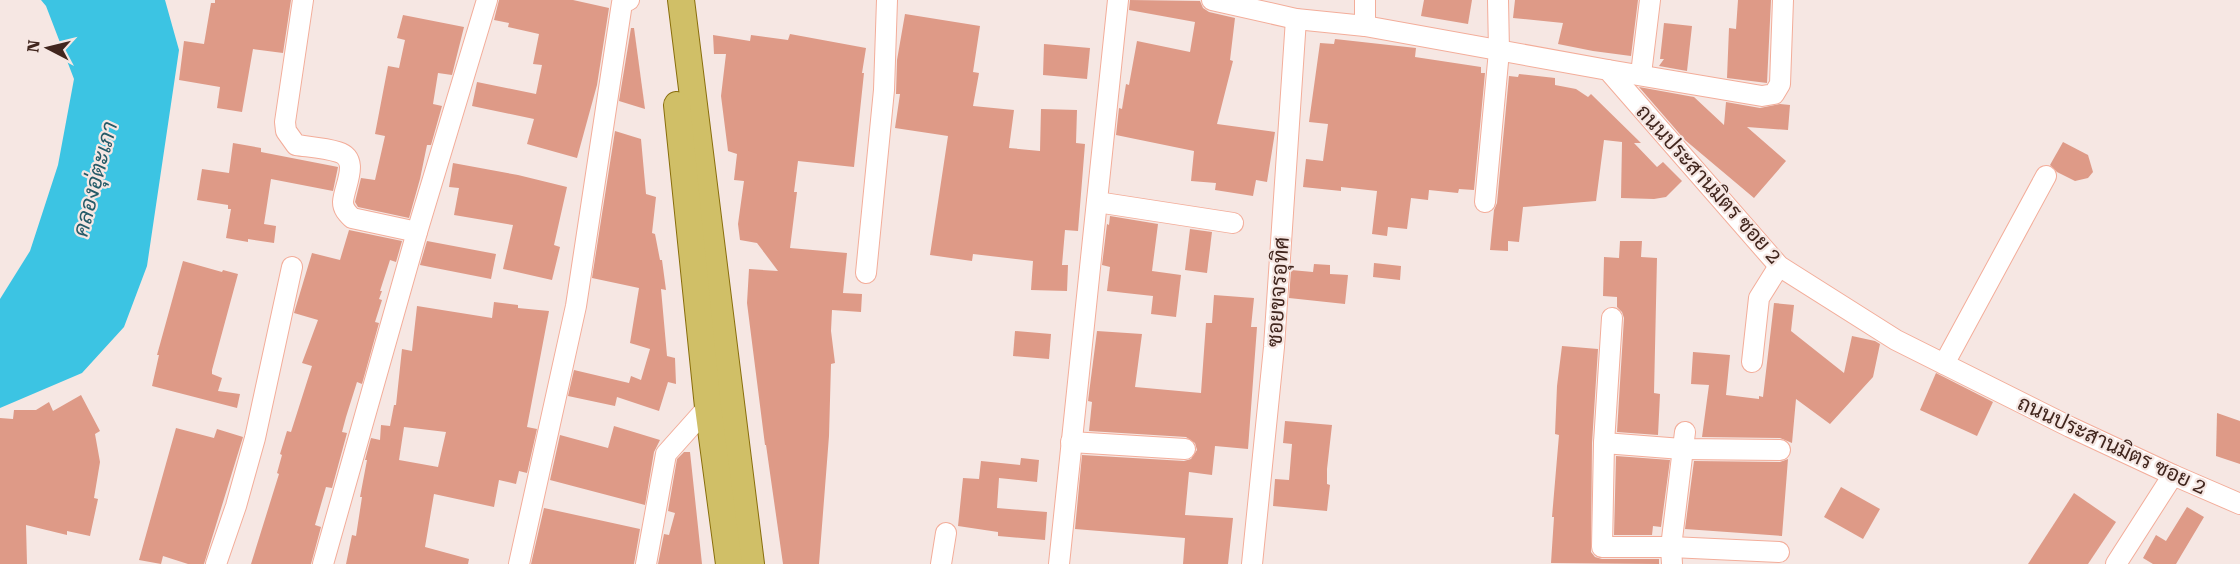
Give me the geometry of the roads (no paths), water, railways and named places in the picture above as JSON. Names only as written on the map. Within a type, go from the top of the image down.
[{"type":"main road","points":[[664,0],[682,71],[751,564]]},
{"type":"main road","points":[[681,0],[682,71],[708,407],[729,564]]},
{"type":"street","points":[[303,0],[286,131],[296,145],[340,153],[346,158],[350,164],[350,172],[343,203],[345,210],[352,218],[417,232]]},
{"type":"street","points":[[323,564],[417,232],[487,0]]},
{"type":"street","points":[[866,273],[884,90],[887,0]]},
{"type":"street","points":[[1059,564],[1118,0]]},
{"type":"street","points":[[1212,0],[1296,19],[1365,26],[1762,96],[1774,94],[1780,84],[1783,0]]},
{"type":"street","points":[[1365,0],[1365,26]]},
{"type":"street","points":[[1485,202],[1499,51],[1498,0]]},
{"type":"street","points":[[1641,74],[1650,0]]},
{"type":"street","points":[[519,564],[576,306],[620,1]]},
{"type":"street","name":"ซอยขจรอุทิศ","points":[[1252,564],[1274,347],[1296,19]]},
{"type":"street","name":"ถนนประสานมิตร ซอย 2","points":[[1608,70],[1779,266],[1896,340],[2173,475],[2240,504]]},
{"type":"street","points":[[1944,364],[2046,176]]},
{"type":"street","points":[[1097,202],[1233,223]]},
{"type":"street","points":[[1752,362],[1759,298],[1779,266]]},
{"type":"street","points":[[216,564],[236,506],[255,438],[292,267]]},
{"type":"street","points":[[1612,318],[1604,443],[1602,548],[1672,555],[1779,552]]},
{"type":"street","points":[[646,564],[666,454],[708,407]]},
{"type":"street","points":[[1604,443],[1683,440],[1780,450]]},
{"type":"street","points":[[1672,555],[1683,440]]},
{"type":"street","points":[[1071,442],[1185,449]]},
{"type":"street","points":[[2116,564],[2173,475]]},
{"type":"street","points":[[942,564],[946,533]]},
{"type":"water","name":"คลองอุ่ตะเภา","points":[[41,0],[165,0],[179,50],[147,266],[124,327],[82,373],[0,408],[0,299],[30,251],[58,165],[74,79],[46,6]]}]
